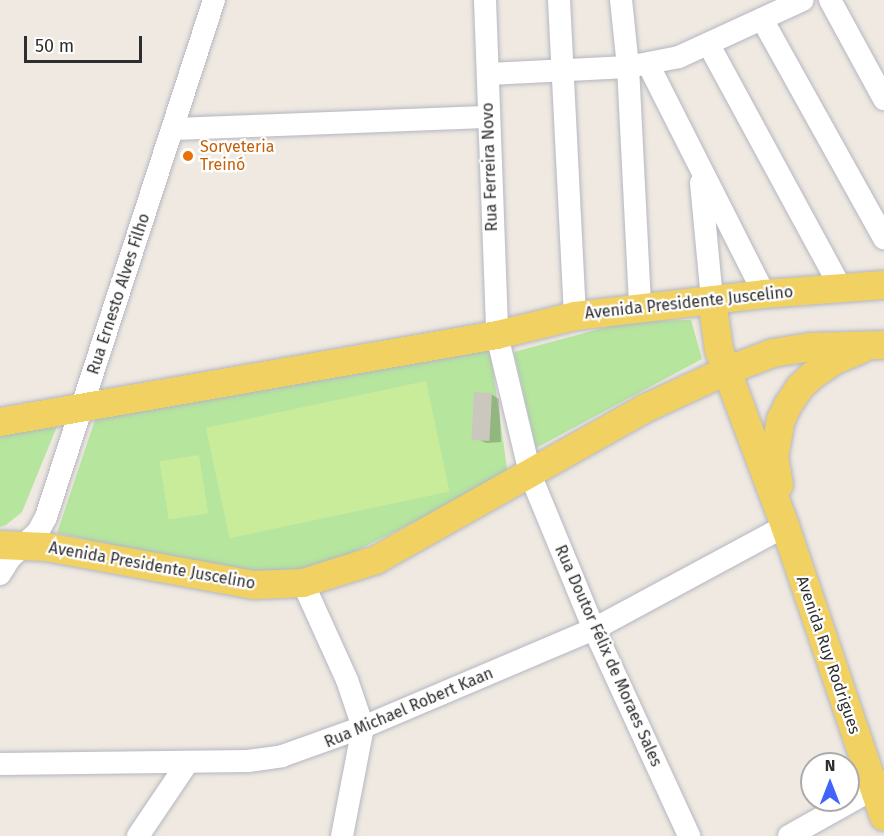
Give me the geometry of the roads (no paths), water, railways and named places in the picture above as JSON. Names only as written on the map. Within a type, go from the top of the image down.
[{"type":"main road","name":"Avenida Presidente Juscelino","points":[[0,422],[497,334],[574,316],[764,294],[884,285]]},
{"type":"main road","name":"Avenida Ruy Rodrigues","points":[[712,300],[719,350],[879,785],[884,818]]},
{"type":"main road","name":"Avenida Presidente Juscelino","points":[[13,545],[254,585],[303,583],[376,560],[646,408],[726,371],[773,353],[812,347],[879,345]]},
{"type":"main road","name":"Avenida Ruy Rodrigues","points":[[785,526],[774,458],[781,420],[788,405],[800,387],[835,360],[879,345]]},
{"type":"street","name":"Rua Ernesto Alves Filho","points":[[0,574],[10,558],[13,545],[46,516],[214,0]]},
{"type":"street","name":"Rua Ferreira Novo","points":[[485,0],[489,74],[487,117],[497,334]]},
{"type":"street","points":[[559,0],[574,316]]},
{"type":"street","points":[[621,0],[638,65],[639,307]]},
{"type":"street","points":[[489,74],[638,65],[679,57],[803,0]]},
{"type":"street","points":[[830,0],[884,99]]},
{"type":"street","points":[[762,19],[884,238]]},
{"type":"street","points":[[709,45],[841,288]]},
{"type":"street","points":[[638,65],[700,170],[764,294]]},
{"type":"street","points":[[173,129],[487,117]]},
{"type":"street","points":[[700,170],[712,300]]},
{"type":"street","points":[[497,334],[530,474]]},
{"type":"street","name":"Rua Doutor Félix de Moraes Sales","points":[[530,474],[594,629],[689,836]]},
{"type":"street","name":"Rua Michael Robert Kaan","points":[[0,764],[248,761],[282,756],[363,728],[594,629],[785,526]]},
{"type":"street","points":[[303,583],[347,680],[363,728],[342,836]]},
{"type":"street","points":[[138,836],[188,762]]},
{"type":"street","points":[[789,836],[879,785]]},
{"type":"place","name":"Sorveteria Treinó","points":[[188,156]]}]
